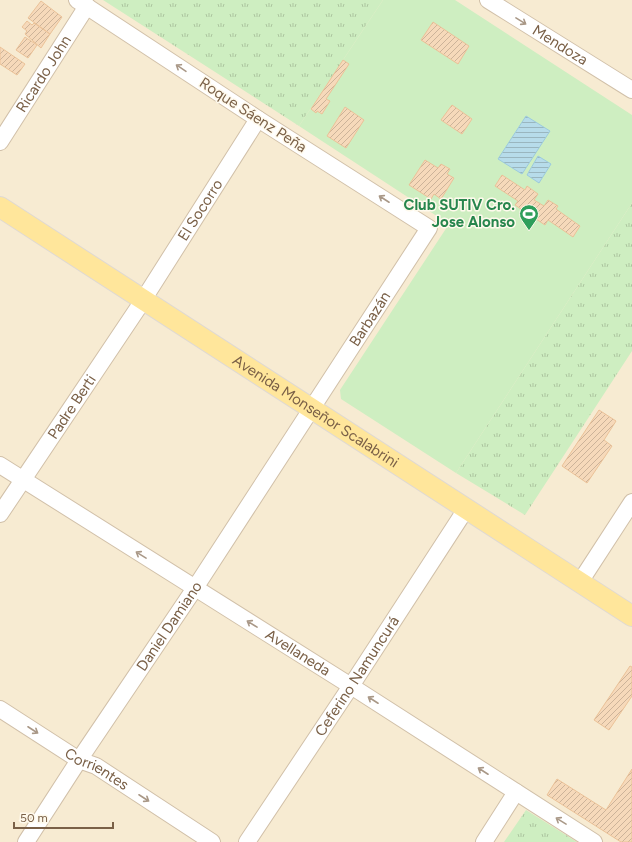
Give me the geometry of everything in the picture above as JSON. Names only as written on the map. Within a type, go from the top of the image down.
[{"type":"main road","name":"Avenida Monseñor Scalabrini","points":[[0,207],[311,410],[632,616]]},
{"type":"street","name":"Mendoza","points":[[488,0],[632,90]]},
{"type":"street","name":"Roque Sáenz Peña","points":[[82,3],[258,119],[429,228]]},
{"type":"street","name":"Ricardo John","points":[[0,142],[82,3]]},
{"type":"street","name":"El Socorro","points":[[143,300],[258,119]]},
{"type":"street","name":"Barbazán","points":[[311,410],[429,228]]},
{"type":"street","name":"Padre Berti","points":[[0,514],[143,300]]},
{"type":"street","name":"Daniel Damiano","points":[[26,842],[311,410]]},
{"type":"street","name":"Avellaneda","points":[[0,466],[351,686],[594,842]]},
{"type":"street","points":[[580,582],[632,502]]},
{"type":"street","name":"Ceferino Namuncurá","points":[[247,842],[466,509]]},
{"type":"street","name":"Corrientes","points":[[0,709],[79,760],[96,766],[212,842]]},
{"type":"street","points":[[484,842],[516,792]]},
{"type":"shaded area","points":[[0,0],[632,0],[632,842],[0,842]]},
{"type":"green space","points":[[103,0],[383,0],[299,126]]},
{"type":"green space","name":"Club SUTIV Cro. Jose Alonso","points":[[383,0],[455,0],[632,115],[632,203],[456,473],[341,399],[340,390],[449,224],[299,126]]},
{"type":"green space","points":[[632,203],[632,351],[525,515],[456,473]]},
{"type":"green space","points":[[526,810],[577,842],[504,842]]},
{"type":"water","points":[[526,116],[550,131],[522,174],[498,159]]},
{"type":"water","points":[[538,156],[551,164],[539,183],[527,175]]},
{"type":"building","points":[[41,1],[62,17],[50,34],[28,18]]},
{"type":"building","points":[[27,21],[32,25],[34,23],[50,34],[41,48],[25,34],[27,31],[22,27]]},
{"type":"building","points":[[433,22],[469,46],[458,64],[421,40]]},
{"type":"building","points":[[25,37],[37,45],[28,58],[16,50]]},
{"type":"building","points":[[0,47],[25,64],[17,75],[0,64]]},
{"type":"building","points":[[343,60],[349,64],[326,99],[330,101],[322,114],[317,111],[316,113],[311,109]]},
{"type":"building","points":[[452,105],[472,119],[462,134],[441,120]]},
{"type":"building","points":[[345,107],[364,120],[346,148],[327,136]]},
{"type":"building","points":[[425,160],[438,168],[441,164],[450,169],[447,174],[454,178],[441,199],[434,194],[431,199],[409,185]]},
{"type":"building","points":[[502,175],[525,190],[527,186],[538,194],[534,200],[544,206],[548,200],[558,206],[556,209],[580,226],[573,237],[548,220],[545,225],[515,205],[518,201],[495,186]]},
{"type":"building","points":[[599,410],[616,421],[604,440],[612,446],[587,483],[562,466]]},
{"type":"building","points":[[630,666],[632,667],[632,696],[609,730],[594,720]]},
{"type":"building","points":[[632,769],[632,842],[621,842],[547,795],[557,779],[606,810]]},
{"type":"place","name":"Club SUTIV Cro. Jose Alonso","points":[[529,231]]}]
